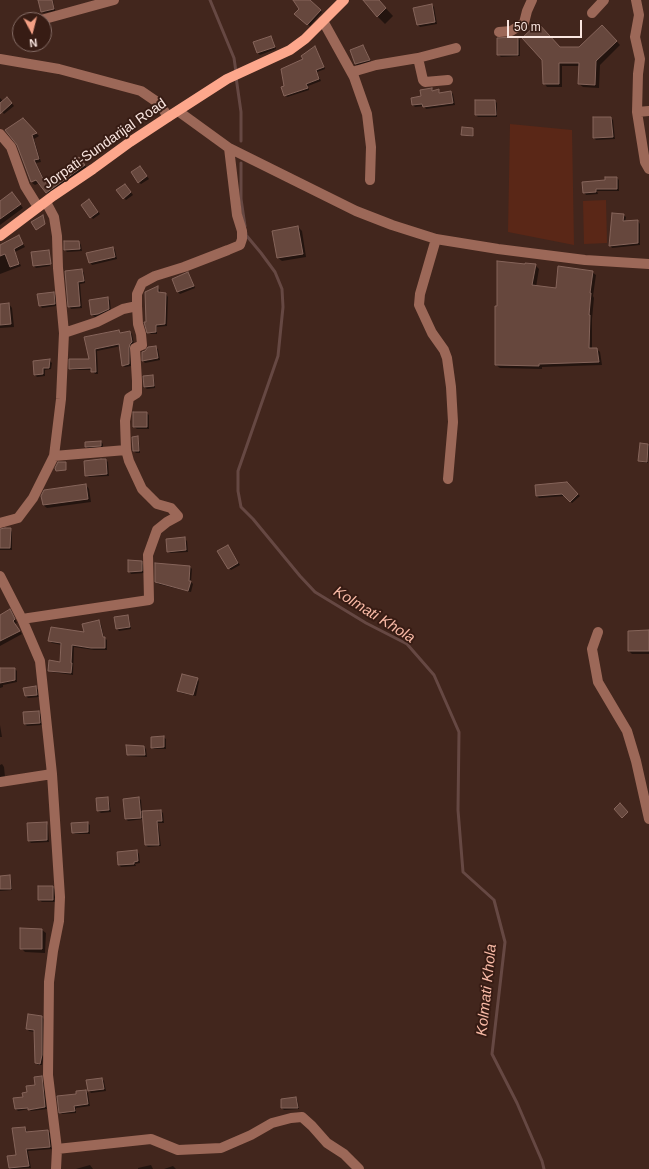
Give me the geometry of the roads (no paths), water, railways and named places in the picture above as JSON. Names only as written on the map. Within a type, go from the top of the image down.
[{"type":"main road","name":"Jorpati-Sundarijal Road","points":[[0,236],[130,142],[227,79],[290,50],[305,39],[344,0]]},
{"type":"street","points":[[52,17],[114,0]]},
{"type":"street","points":[[499,32],[511,31],[524,23],[532,0]]},
{"type":"street","points":[[592,13],[604,0]]},
{"type":"street","points":[[636,0],[639,15],[635,38],[640,59],[637,112],[645,162],[649,169]]},
{"type":"street","points":[[323,21],[352,72],[367,114],[371,148],[370,180]]},
{"type":"street","points":[[352,72],[376,65],[418,58],[456,48]]},
{"type":"street","points":[[418,58],[422,80],[425,82],[448,80]]},
{"type":"street","points":[[0,59],[59,69],[141,92],[160,104],[168,117]]},
{"type":"street","points":[[178,111],[229,148],[356,211],[392,225],[436,239],[498,249],[585,260],[649,264]]},
{"type":"street","points":[[637,112],[649,111]]},
{"type":"street","points":[[0,134],[11,147],[25,186],[54,217],[57,236],[58,268],[64,333],[60,399],[54,456],[33,498],[18,518],[0,523]]},
{"type":"street","points":[[22,619],[149,600],[148,555],[157,530],[178,516],[170,508],[158,504],[142,489],[129,461],[126,450],[126,410],[129,398],[137,393],[135,348],[142,345],[138,324],[137,294],[142,284],[155,276],[184,267],[240,245],[242,231],[237,216],[229,148]]},
{"type":"street","points":[[436,239],[420,294],[419,305],[432,333],[444,350],[447,358],[451,387],[453,422],[448,479]]},
{"type":"street","points":[[64,333],[97,322],[123,309],[137,306]]},
{"type":"street","points":[[54,456],[126,450]]},
{"type":"street","points":[[0,576],[22,619],[40,661],[52,774],[60,897],[59,921],[49,982],[48,1076],[57,1149],[56,1169]]},
{"type":"street","points":[[598,632],[592,649],[598,682],[627,731],[636,760],[649,819]]},
{"type":"street","points":[[0,782],[52,774]]},
{"type":"street","points":[[57,1149],[151,1139],[178,1150],[222,1148],[251,1135],[272,1123],[302,1117],[327,1143],[344,1154],[359,1169]]},
{"type":"waterway","name":"Kolmati Khola","points":[[210,0],[234,58],[236,72]]},
{"type":"waterway","name":"Kolmati Khola","points":[[236,77],[241,112],[241,141]]},
{"type":"waterway","name":"Kolmati Khola","points":[[241,163],[241,199],[245,226]]},
{"type":"waterway","name":"Kolmati Khola","points":[[246,233],[275,272],[282,289],[283,307],[278,356],[238,471],[238,491],[241,507],[315,592],[366,623],[407,644],[434,675],[459,732],[458,810],[463,872],[494,900],[505,942],[492,1054],[517,1103],[544,1169]]}]
